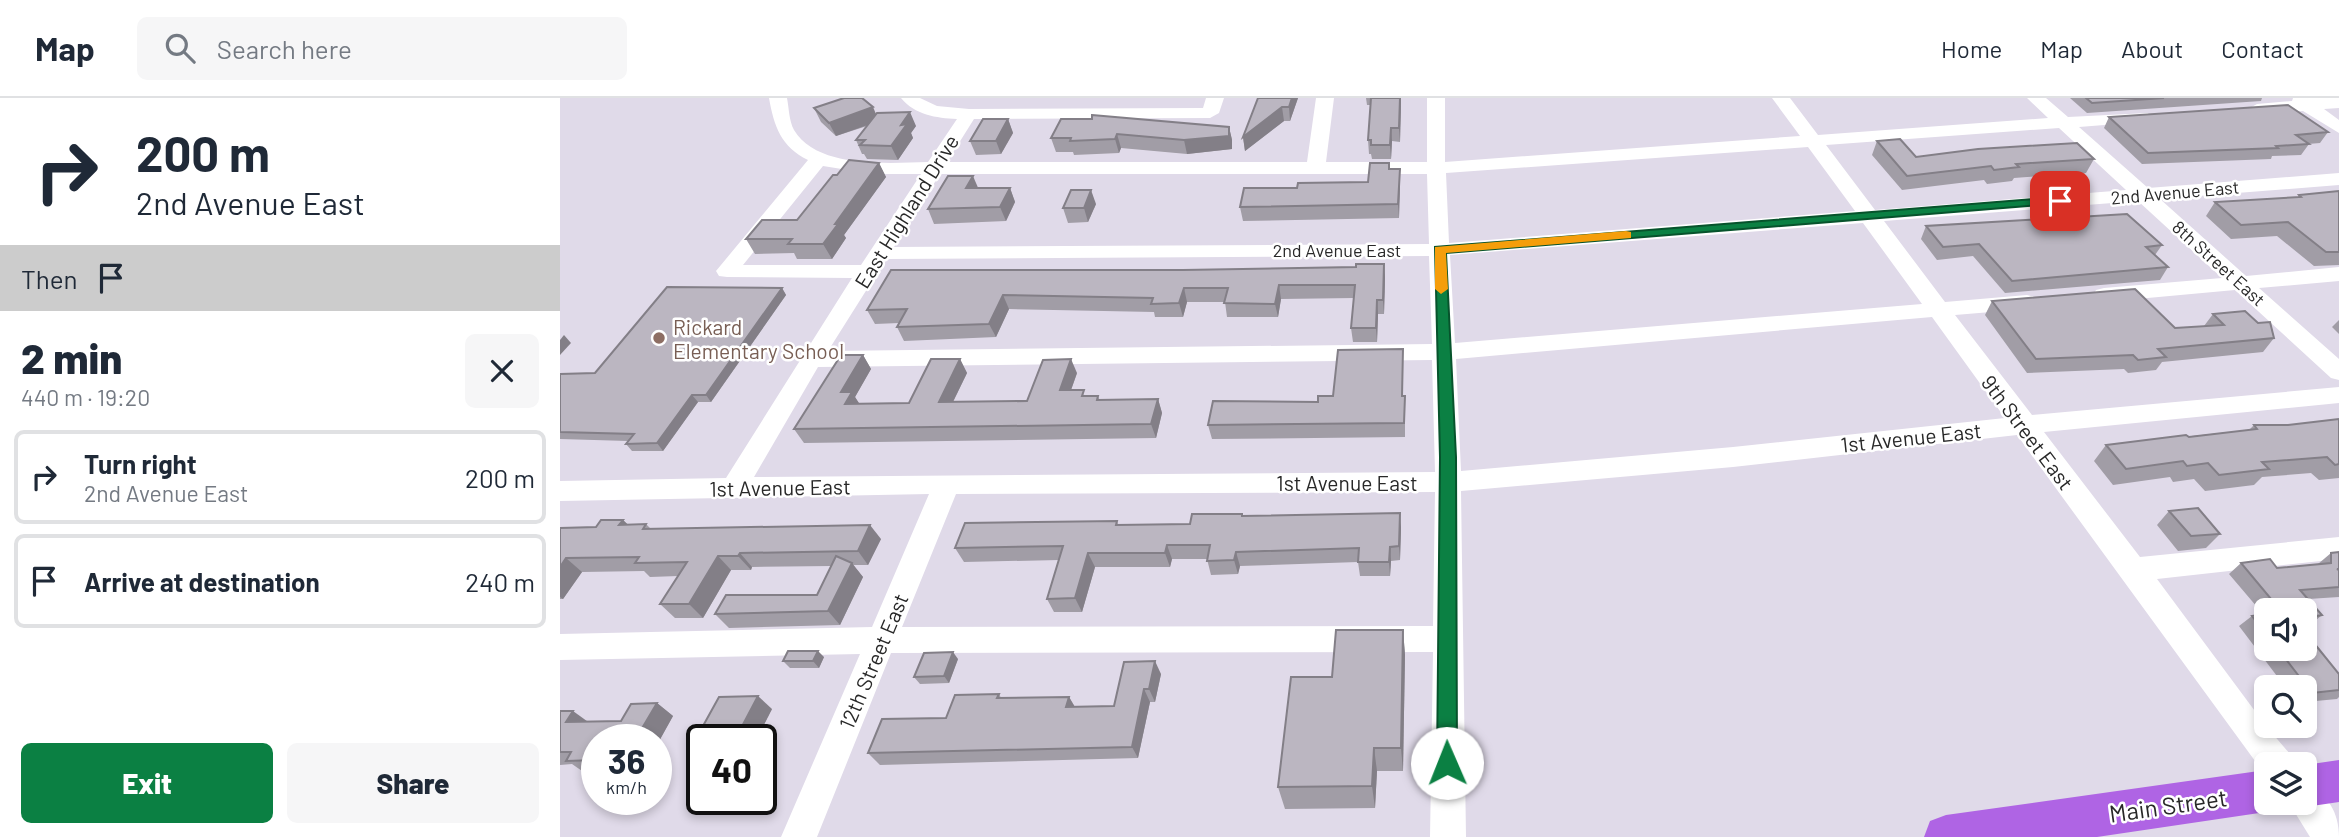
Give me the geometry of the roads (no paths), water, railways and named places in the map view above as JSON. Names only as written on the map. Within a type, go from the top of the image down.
[{"type":"main road","points":[[2317,784],[2339,781]]},
{"type":"main road","name":"Main Street","points":[[1946,837],[2254,793]]},
{"type":"street","points":[[778,98],[785,130],[798,146],[820,158],[849,167],[1436,168],[2158,116]]},
{"type":"street","points":[[910,98],[914,103],[937,112],[969,114],[1210,113],[1215,98]]},
{"type":"street","points":[[1316,169],[1325,98]]},
{"type":"street","points":[[1442,98],[1436,168],[1448,482],[1448,837]]},
{"type":"street","name":"9th Street East","points":[[1781,98],[2268,752]]},
{"type":"street","name":"8th Street East","points":[[2036,98],[2339,372]]},
{"type":"street","points":[[2238,110],[2300,102],[2339,103]]},
{"type":"street","points":[[2300,102],[2339,128]]},
{"type":"street","name":"East Highland Drive","points":[[734,488],[931,168],[969,114]]},
{"type":"street","name":"2nd Avenue East","points":[[820,158],[727,271],[873,262],[1439,250],[2339,178]]},
{"type":"street","points":[[2075,298],[2339,274]]},
{"type":"street","points":[[811,359],[1445,352],[2048,300]]},
{"type":"street","name":"1st Avenue East","points":[[560,491],[947,484],[1448,482],[1733,457],[2023,425],[2339,395]]},
{"type":"street","name":"12th Street East","points":[[799,837],[947,484]]},
{"type":"street","points":[[2131,570],[2339,548]]},
{"type":"street","points":[[560,647],[882,640],[1446,639]]},
{"type":"street","points":[[2316,815],[2332,837]]},
{"type":"place","name":"Rickard Elementary School","points":[[659,338]]}]
